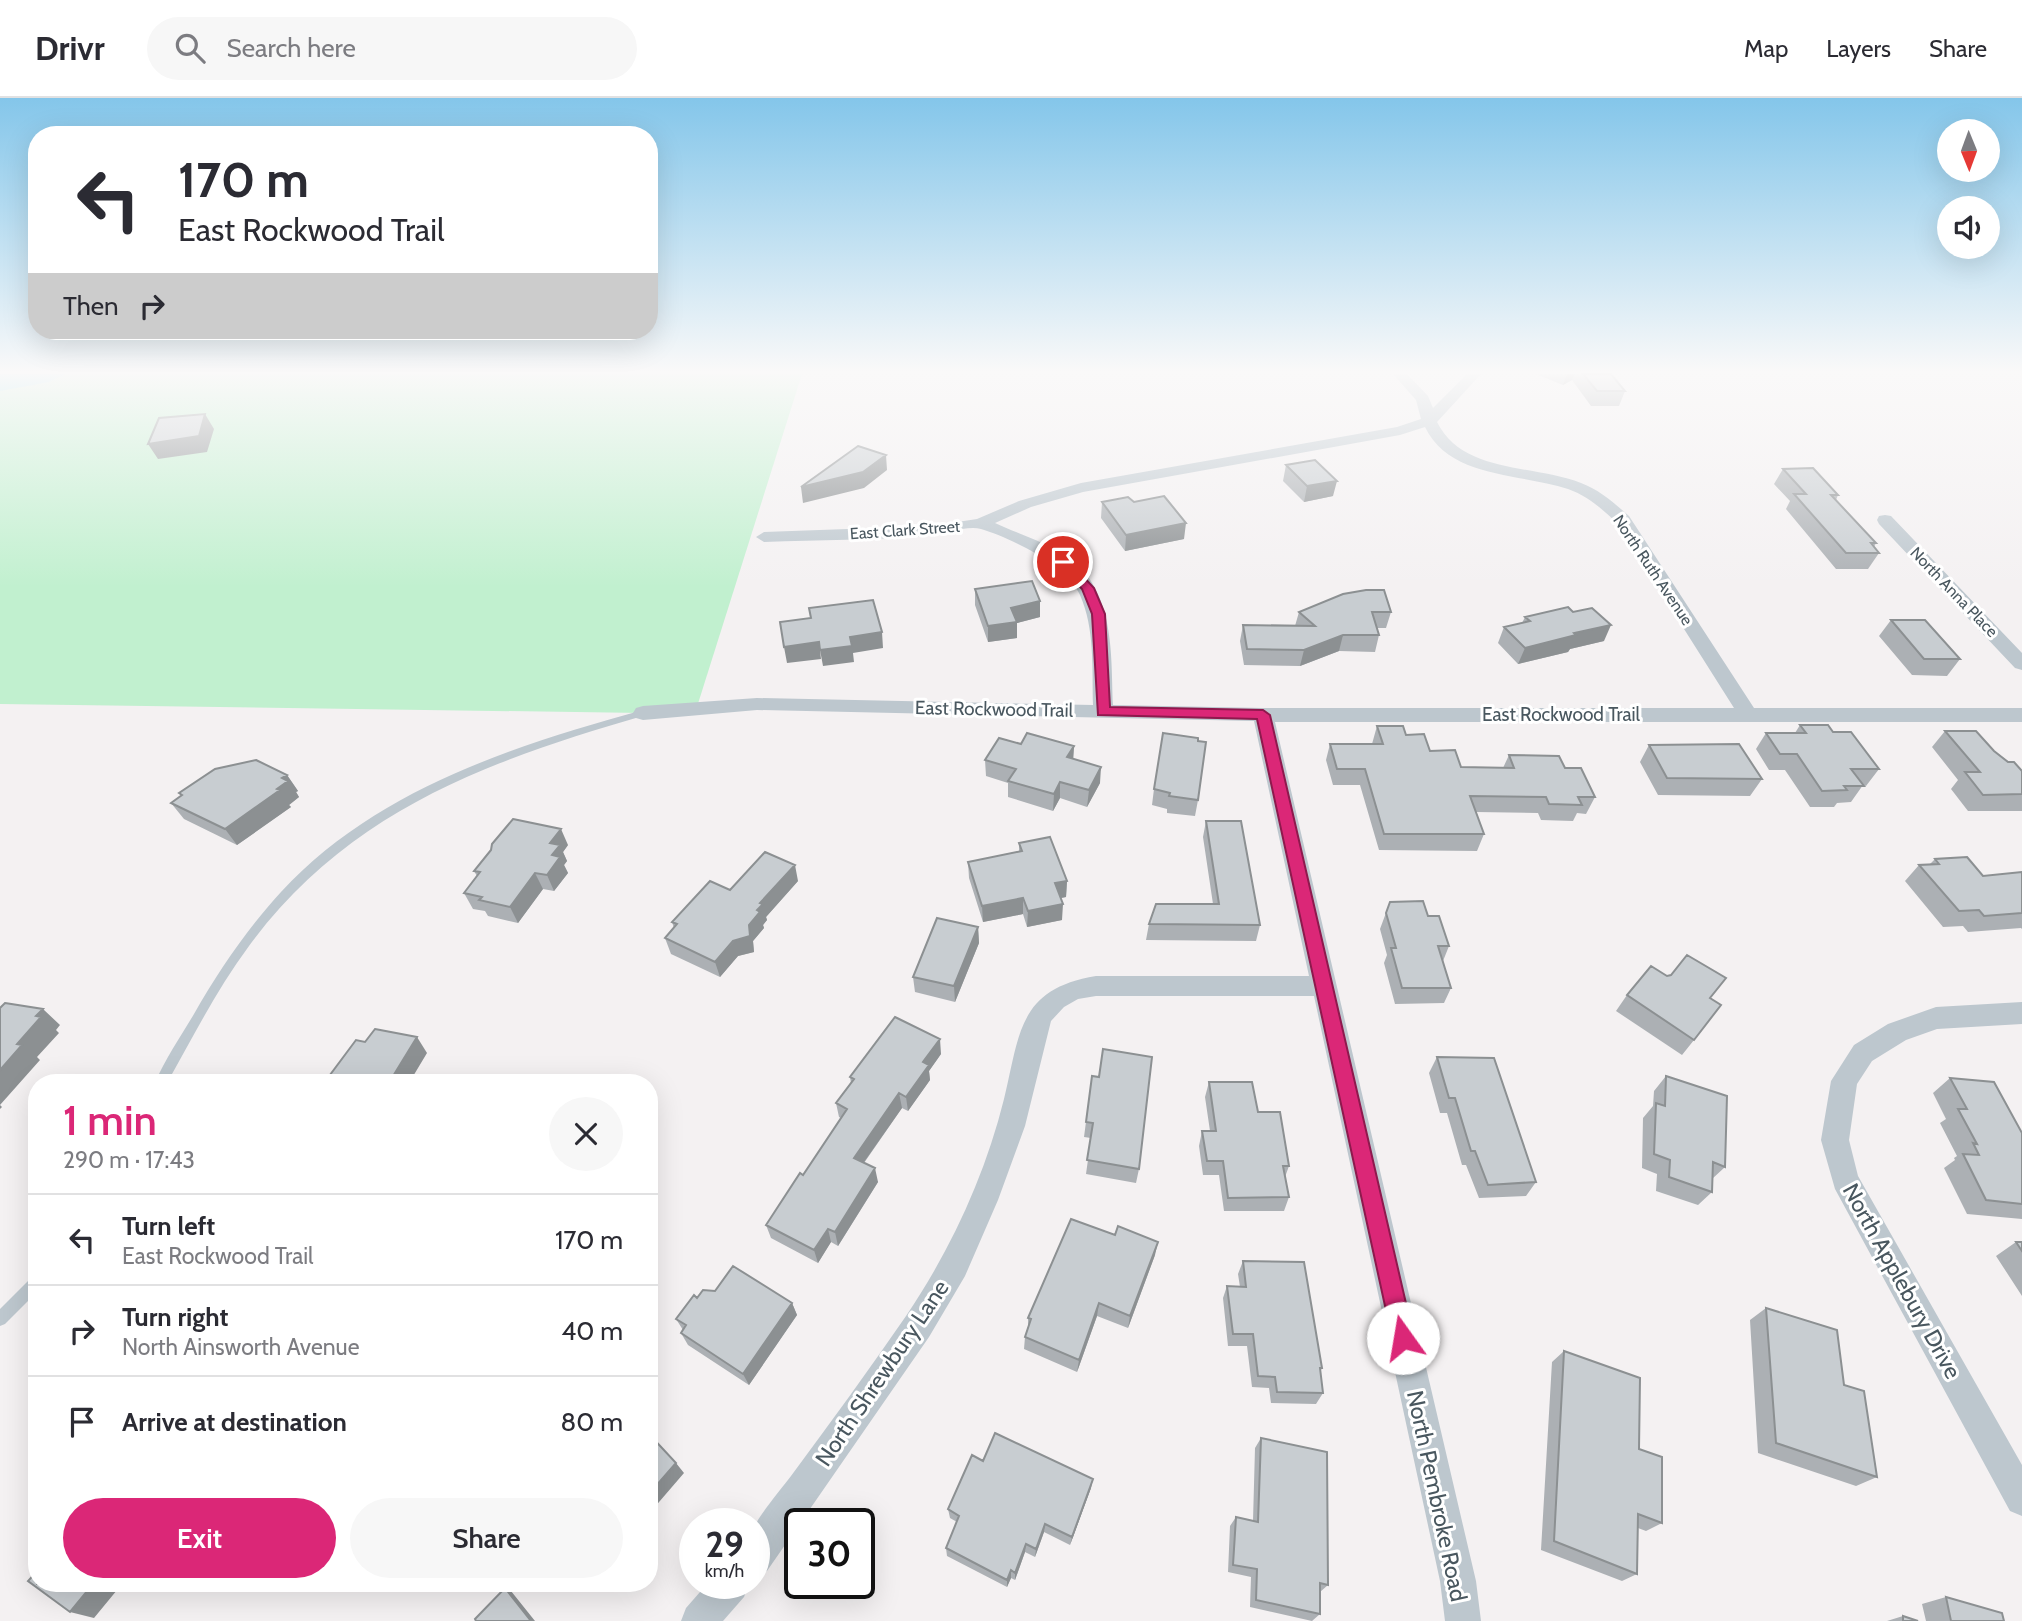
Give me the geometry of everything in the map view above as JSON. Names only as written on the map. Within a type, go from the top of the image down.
[{"type":"street","name":"East Clark Street","points":[[764,537],[931,531],[981,523],[1025,504],[1081,488],[1321,445]]},
{"type":"street","name":"North Ruth Avenue","points":[[1446,445],[1475,463],[1575,486],[1613,510],[1623,520],[1748,714]]},
{"type":"street","name":"North Anna Place","points":[[1885,520],[2022,664]]},
{"type":"street","points":[[981,523],[1063,562],[1088,588],[1098,614],[1103,712]]},
{"type":"street","name":"East Rockwood Trail","points":[[643,713],[757,704],[1263,715],[2022,715]]},
{"type":"street","name":"North Pembroke Road","points":[[1263,715],[1458,1581],[1463,1621]]},
{"type":"street","name":"North Shrewbury Lane","points":[[770,1535],[918,1326],[954,1266],[984,1199],[1011,1126],[1033,1031],[1041,1014],[1055,1000],[1073,990],[1096,986],[1324,986]]},
{"type":"street","name":"North Applebury Drive","points":[[2022,1013],[1936,1018],[1897,1032],[1863,1053],[1844,1081],[1835,1140],[1845,1180],[2022,1499]]},
{"type":"street","points":[[699,1621],[719,1599]]},
{"type":"lane","name":"East Rockwood Trail","points":[[166,1074],[244,943],[274,905],[341,842],[387,812],[470,768],[551,738],[643,713]]},
{"type":"lane","points":[[0,1319],[28,1291]]},
{"type":"green space","points":[[0,445],[780,445],[696,710],[643,713],[0,704]]},
{"type":"building","points":[[858,446],[886,455],[863,472],[801,487]]},
{"type":"building","points":[[1315,460],[1337,481],[1307,486],[1286,465]]},
{"type":"building","points":[[1813,468],[1838,495],[1831,495],[1876,543],[1871,543],[1879,553],[1846,553],[1794,494],[1806,494],[1783,469]]},
{"type":"building","points":[[1164,496],[1186,523],[1126,535],[1102,502],[1128,497],[1134,502]]},
{"type":"building","points":[[1032,581],[1040,601],[1011,608],[1017,622],[988,626],[975,589]]},
{"type":"building","points":[[1384,590],[1391,612],[1372,612],[1379,635],[1343,635],[1304,650],[1247,649],[1243,625],[1315,626],[1299,612],[1343,594]]},
{"type":"building","points":[[873,600],[882,632],[850,637],[852,646],[820,650],[819,642],[784,647],[780,622],[811,618],[809,608]]},
{"type":"building","points":[[1568,607],[1573,612],[1592,608],[1611,625],[1525,648],[1504,627],[1530,621],[1525,617]]},
{"type":"building","points":[[1891,620],[1925,620],[1960,659],[1924,659]]},
{"type":"building","points":[[1800,725],[1828,725],[1833,732],[1851,732],[1879,769],[1851,769],[1864,786],[1844,786],[1847,790],[1822,791],[1797,754],[1780,754],[1766,733],[1806,733]]},
{"type":"building","points":[[1377,726],[1403,726],[1406,735],[1424,734],[1430,751],[1455,750],[1461,767],[1514,768],[1509,755],[1559,756],[1565,768],[1581,768],[1595,797],[1578,797],[1582,805],[1549,804],[1546,797],[1470,796],[1484,834],[1384,834],[1365,769],[1337,769],[1330,744],[1383,744]]},
{"type":"building","points":[[1945,731],[1976,731],[1994,751],[2008,762],[2014,762],[2022,771],[2022,794],[1983,795],[1965,772],[1980,772]]},
{"type":"building","points":[[1027,733],[1074,746],[1067,757],[1101,767],[1089,790],[1060,782],[1054,794],[1008,781],[1016,769],[985,760],[999,738],[1021,744]]},
{"type":"building","points":[[1163,733],[1198,738],[1198,741],[1206,742],[1198,800],[1169,796],[1170,793],[1154,789]]},
{"type":"building","points":[[1739,744],[1762,779],[1667,778],[1649,745]]},
{"type":"building","points":[[256,760],[287,775],[282,778],[288,781],[277,789],[280,790],[225,829],[171,803],[182,795],[179,793],[215,769]]},
{"type":"building","points":[[513,819],[561,829],[550,843],[560,845],[552,855],[560,857],[547,875],[535,873],[510,907],[479,900],[482,897],[464,893],[480,872],[474,871]]},
{"type":"building","points":[[1206,821],[1241,821],[1260,925],[1149,924],[1156,904],[1219,904]]},
{"type":"building","points":[[1050,837],[1067,881],[1055,883],[1063,904],[1028,911],[1023,898],[982,906],[968,862],[1022,851],[1019,843]]},
{"type":"building","points":[[765,852],[795,865],[760,903],[763,904],[757,910],[760,912],[749,925],[750,936],[733,941],[715,962],[665,938],[677,924],[672,922],[710,881],[730,890]]},
{"type":"building","points":[[1967,857],[1983,876],[2022,872],[2022,913],[1984,916],[1979,910],[1959,911],[1919,865],[1939,864],[1935,859]]},
{"type":"building","points":[[1423,901],[1428,916],[1439,916],[1449,946],[1438,946],[1451,988],[1402,988],[1391,948],[1396,948],[1386,913],[1390,902]]},
{"type":"building","points":[[937,918],[978,927],[954,986],[913,977]]},
{"type":"building","points":[[1687,955],[1726,978],[1710,998],[1721,1005],[1694,1040],[1627,995],[1651,966],[1667,976],[1671,975]]},
{"type":"building","points":[[5,1003],[43,1009],[36,1016],[41,1017],[17,1044],[22,1045],[0,1070],[0,1008]]},
{"type":"building","points":[[895,1017],[940,1039],[923,1062],[929,1065],[906,1097],[899,1093],[854,1158],[875,1168],[835,1232],[828,1229],[814,1250],[766,1225],[847,1109],[836,1103],[854,1079],[850,1077]]},
{"type":"building","points":[[375,1029],[417,1037],[394,1074],[331,1074],[356,1040],[365,1042]]},
{"type":"building","points":[[1103,1049],[1152,1057],[1139,1169],[1087,1160],[1093,1123],[1086,1122],[1092,1076],[1099,1077]]},
{"type":"building","points":[[1437,1057],[1494,1058],[1536,1182],[1488,1185],[1475,1151],[1471,1151],[1455,1098],[1449,1098]]},
{"type":"building","points":[[1666,1076],[1727,1096],[1725,1167],[1713,1162],[1712,1192],[1669,1177],[1670,1160],[1654,1154],[1656,1103],[1665,1106]]},
{"type":"building","points":[[1950,1078],[1994,1082],[2022,1133],[2022,1204],[1986,1200],[1963,1154],[1979,1155],[1973,1143],[1977,1144],[1958,1109],[1967,1109]]},
{"type":"building","points":[[1209,1082],[1252,1082],[1258,1112],[1280,1112],[1289,1166],[1283,1166],[1289,1197],[1228,1198],[1223,1161],[1207,1161],[1202,1131],[1216,1131]]},
{"type":"building","points":[[1071,1219],[1115,1235],[1118,1226],[1158,1242],[1130,1316],[1099,1303],[1079,1360],[1025,1337],[1031,1319],[1028,1318]]},
{"type":"building","points":[[1243,1261],[1304,1262],[1322,1368],[1323,1393],[1277,1392],[1275,1377],[1258,1376],[1253,1334],[1233,1334],[1227,1286],[1246,1287]]},
{"type":"building","points":[[733,1266],[792,1303],[743,1374],[681,1333],[686,1325],[676,1319],[694,1295],[697,1298],[703,1290],[715,1291]]},
{"type":"building","points":[[1766,1308],[1837,1330],[1844,1385],[1864,1391],[1877,1477],[1776,1443]]},
{"type":"building","points":[[1564,1351],[1640,1378],[1639,1449],[1662,1457],[1662,1523],[1638,1514],[1637,1574],[1554,1541]]},
{"type":"building","points":[[995,1433],[1093,1479],[1072,1537],[1045,1524],[1036,1549],[1026,1544],[1015,1573],[1011,1570],[1007,1580],[946,1548],[959,1516],[948,1509],[972,1455],[983,1461]]},
{"type":"building","points":[[1261,1438],[1327,1452],[1328,1585],[1320,1583],[1320,1614],[1256,1600],[1257,1569],[1233,1565],[1236,1517],[1258,1522]]},
{"type":"building","points":[[658,1444],[676,1463],[658,1484]]},
{"type":"building","points":[[43,1592],[86,1592],[70,1612]]},
{"type":"building","points":[[501,1592],[508,1592],[531,1621],[476,1621]]},
{"type":"building","points":[[1946,1597],[2002,1613],[2004,1621],[1951,1621]]},
{"type":"building","points":[[1903,1616],[1918,1621],[1903,1621]]},
{"type":"route","points":[[1063,562],[1088,588],[1098,614],[1103,712],[1263,715],[1403,1338]]}]
